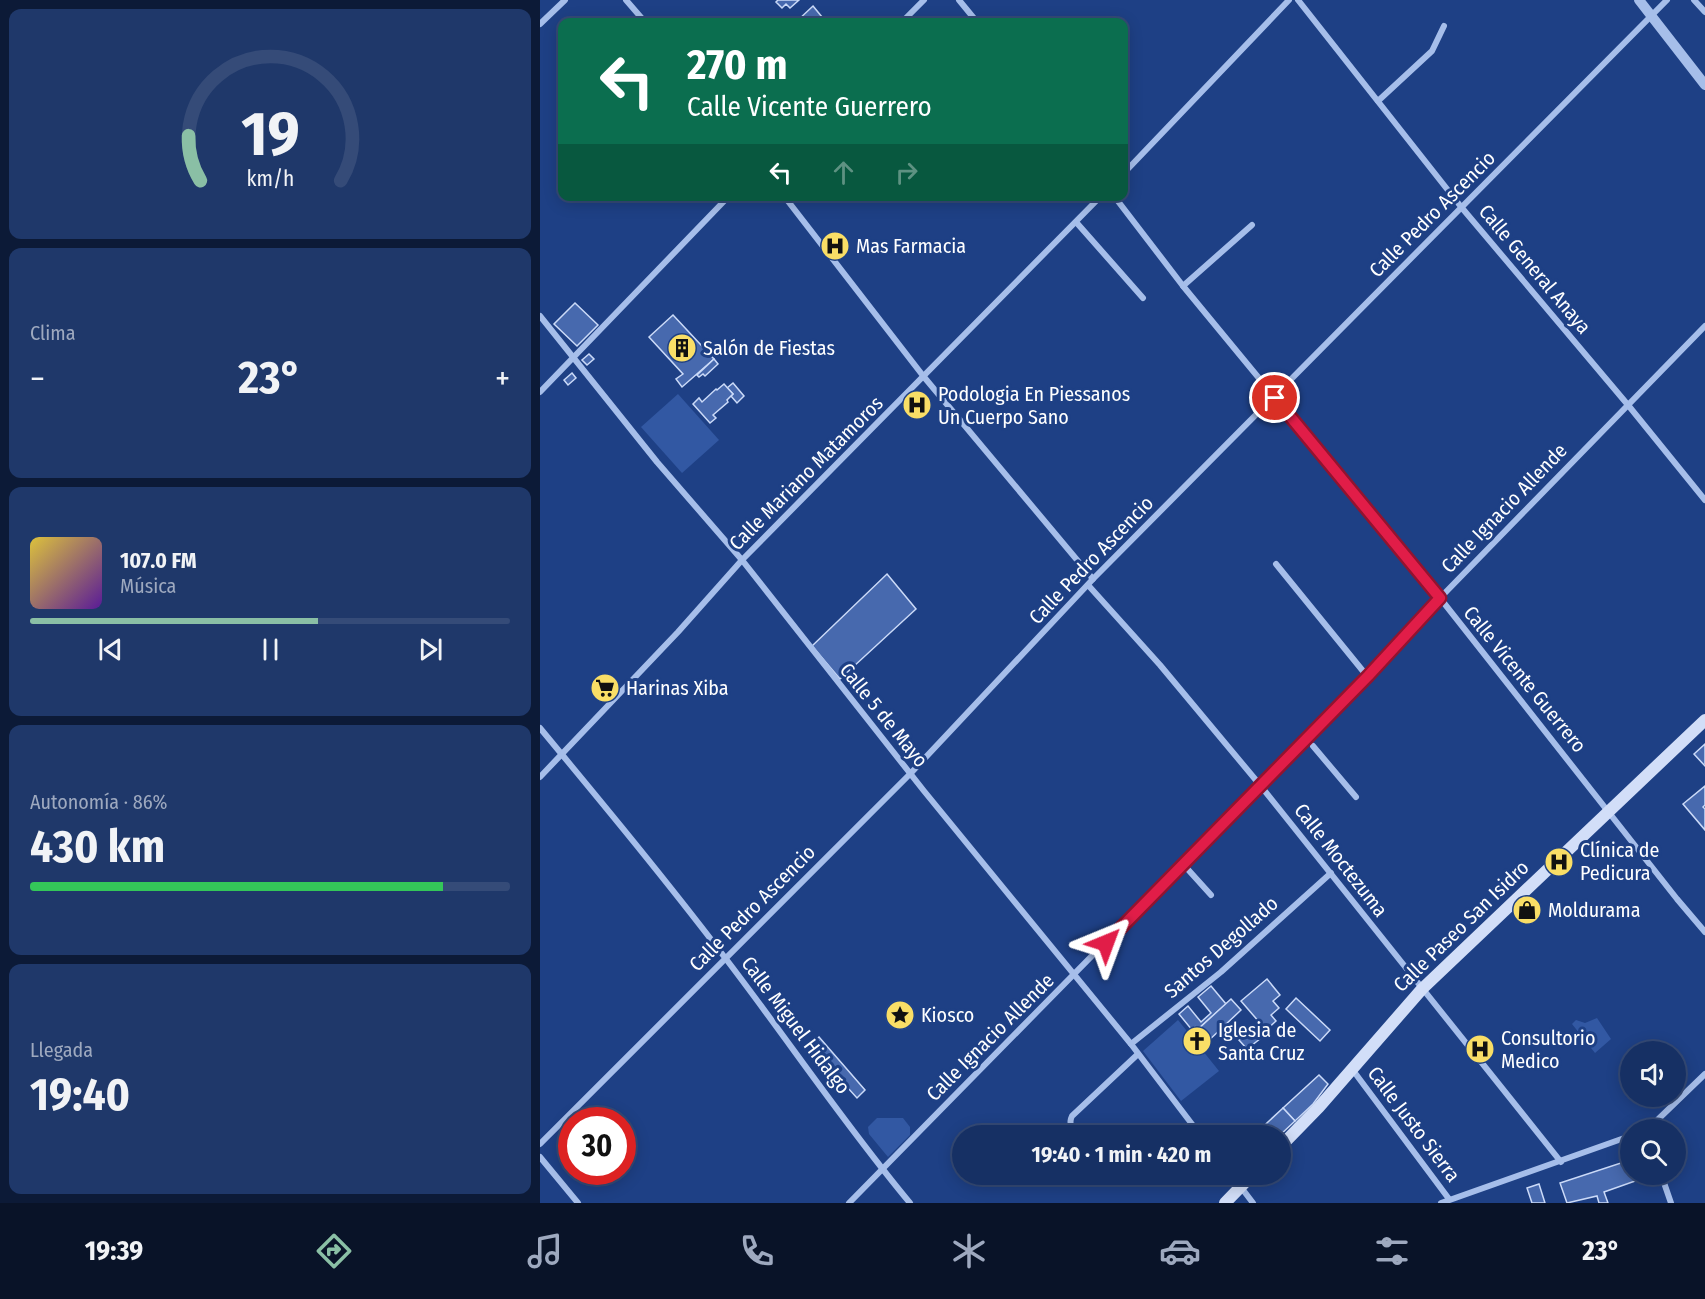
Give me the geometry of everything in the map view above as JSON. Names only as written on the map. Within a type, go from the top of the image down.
[{"type":"main road","name":"Calle Paseo San Isidro","points":[[1291,1136],[1422,989],[1705,720]]},
{"type":"main road","points":[[1225,1203],[1241,1187]]},
{"type":"street","points":[[540,24],[565,0]]},
{"type":"street","points":[[626,0],[642,18]]},
{"type":"street","points":[[906,18],[924,0]]},
{"type":"street","points":[[960,0],[974,18]]},
{"type":"street","points":[[1128,169],[1289,0]]},
{"type":"street","name":"Calle General Anaya","points":[[1298,0],[1462,208],[1705,500]]},
{"type":"street","points":[[1640,0],[1705,85]]},
{"type":"street","name":"Calle Pedro Ascencio","points":[[540,1144],[910,774],[1093,579],[1275,398],[1667,0]]},
{"type":"street","points":[[1694,0],[1705,12]]},
{"type":"street","points":[[1378,101],[1432,51],[1444,26]]},
{"type":"street","points":[[540,392],[724,201]]},
{"type":"street","points":[[788,201],[924,377],[1093,579]]},
{"type":"street","name":"Calle Mariano Matamoros","points":[[540,777],[678,632],[742,560],[1096,201]]},
{"type":"street","name":"Calle Vicente Guerrero","points":[[1118,201],[1183,286],[1440,598],[1705,932]]},
{"type":"street","points":[[1076,222],[1143,298]]},
{"type":"street","points":[[1183,286],[1252,225]]},
{"type":"street","name":"Calle 5 de Mayo","points":[[540,316],[657,462],[742,560],[910,774],[1131,1044],[1193,1125]]},
{"type":"street","name":"Calle Ignacio Allende","points":[[849,1203],[1368,676],[1440,598],[1705,326]]},
{"type":"street","points":[[1276,564],[1368,676]]},
{"type":"street","name":"Calle Moctezuma","points":[[1088,585],[1160,665],[1260,785],[1561,1162]]},
{"type":"street","name":"Calle Miguel Hidalgo","points":[[540,728],[634,841],[726,959],[882,1169],[910,1203]]},
{"type":"street","points":[[1313,746],[1356,797]]},
{"type":"street","points":[[1183,864],[1211,895]]},
{"type":"street","name":"Santos Degollado","points":[[1131,1044],[1221,972],[1331,873]]},
{"type":"street","points":[[1070,1125],[1072,1116],[1138,1054]]},
{"type":"street","name":"Calle Justo Sierra","points":[[1352,1068],[1449,1199]]},
{"type":"street","points":[[1658,1119],[1705,1074]]},
{"type":"street","points":[[1441,1203],[1620,1140]]},
{"type":"street","points":[[540,1157],[578,1203]]},
{"type":"street","points":[[1665,1185],[1671,1203]]},
{"type":"street","points":[[1241,1187],[1253,1203]]},
{"type":"shaded area","points":[[678,394],[719,440],[682,473],[641,427]]},
{"type":"shaded area","points":[[900,1000],[911,1004],[915,1015],[911,1026],[900,1030],[889,1026],[885,1015],[889,1004]]},
{"type":"shaded area","points":[[1597,1018],[1611,1039],[1595,1053],[1572,1024],[1576,1020],[1585,1023]]},
{"type":"shaded area","points":[[1178,1020],[1219,1071],[1181,1101],[1143,1051]]},
{"type":"shaded area","points":[[877,1118],[903,1118],[910,1127],[910,1135],[888,1157],[869,1134],[868,1127]]},
{"type":"building","points":[[778,0],[799,0],[790,8],[786,4],[782,8],[776,2]]},
{"type":"building","points":[[813,6],[822,17],[821,18],[800,18]]},
{"type":"building","points":[[575,303],[598,325],[577,346],[554,324]]},
{"type":"building","name":"Salón de Fiestas","points":[[673,315],[714,359],[682,387],[676,379],[683,374],[649,337]]},
{"type":"building","points":[[589,354],[594,359],[587,365],[582,360]]},
{"type":"building","points":[[714,359],[718,364],[705,376],[703,374],[699,377],[697,375]]},
{"type":"building","points":[[572,373],[576,378],[568,385],[564,380]]},
{"type":"building","points":[[733,383],[744,396],[737,403],[727,388]]},
{"type":"building","points":[[724,384],[733,394],[727,400],[728,402],[713,415],[716,418],[710,423],[693,404],[699,398],[702,402]]},
{"type":"building","points":[[887,574],[916,609],[840,679],[812,646]]},
{"type":"building","points":[[1705,744],[1705,766],[1694,754]]},
{"type":"building","points":[[1705,786],[1705,805],[1703,807],[1705,809],[1705,830],[1683,804]]},
{"type":"building","points":[[1267,979],[1280,995],[1273,1001],[1279,1008],[1271,1015],[1276,1021],[1266,1030],[1241,1001]]},
{"type":"building","points":[[1211,986],[1226,1004],[1197,1030],[1195,1027],[1192,1030],[1179,1014],[1188,1006],[1201,1022],[1211,1013],[1198,997]]},
{"type":"building","points":[[1296,998],[1330,1030],[1320,1041],[1286,1009]]},
{"type":"building","points":[[1231,999],[1241,1010],[1205,1044],[1191,1030],[1195,1027],[1197,1030]]},
{"type":"building","points":[[897,1008],[903,1008],[907,1015],[903,1022],[897,1022],[893,1018],[893,1012]]},
{"type":"building","points":[[1257,1026],[1265,1035],[1247,1049],[1239,1040]]},
{"type":"building","points":[[819,1037],[865,1090],[857,1098],[809,1045]]},
{"type":"building","points":[[1319,1075],[1328,1084],[1313,1104],[1295,1121],[1283,1108]]},
{"type":"building","points":[[1283,1108],[1295,1121],[1291,1125],[1265,1125]]},
{"type":"building","points":[[1620,1163],[1620,1185],[1624,1185],[1604,1192],[1608,1203],[1599,1203],[1597,1196],[1567,1203],[1560,1183]]},
{"type":"building","points":[[1539,1184],[1545,1203],[1532,1203],[1527,1188]]},
{"type":"place","name":"Mas Farmacia","points":[[835,246]]},
{"type":"place","name":"Salón de Fiestas","points":[[682,348]]},
{"type":"place","name":"Podologia En Piessanos Un Cuerpo Sano","points":[[917,405]]},
{"type":"place","name":"Harinas Xiba","points":[[605,688]]},
{"type":"place","name":"Clínica de Pedicura","points":[[1559,862]]},
{"type":"place","name":"Moldurama","points":[[1527,910]]},
{"type":"place","name":"Kiosco","points":[[900,1015]]},
{"type":"place","name":"Iglesia de Santa Cruz","points":[[1197,1041]]},
{"type":"place","name":"Consultorio Medico","points":[[1480,1049]]},
{"type":"route","points":[[1106,943],[1368,676],[1440,598],[1275,398]]}]
